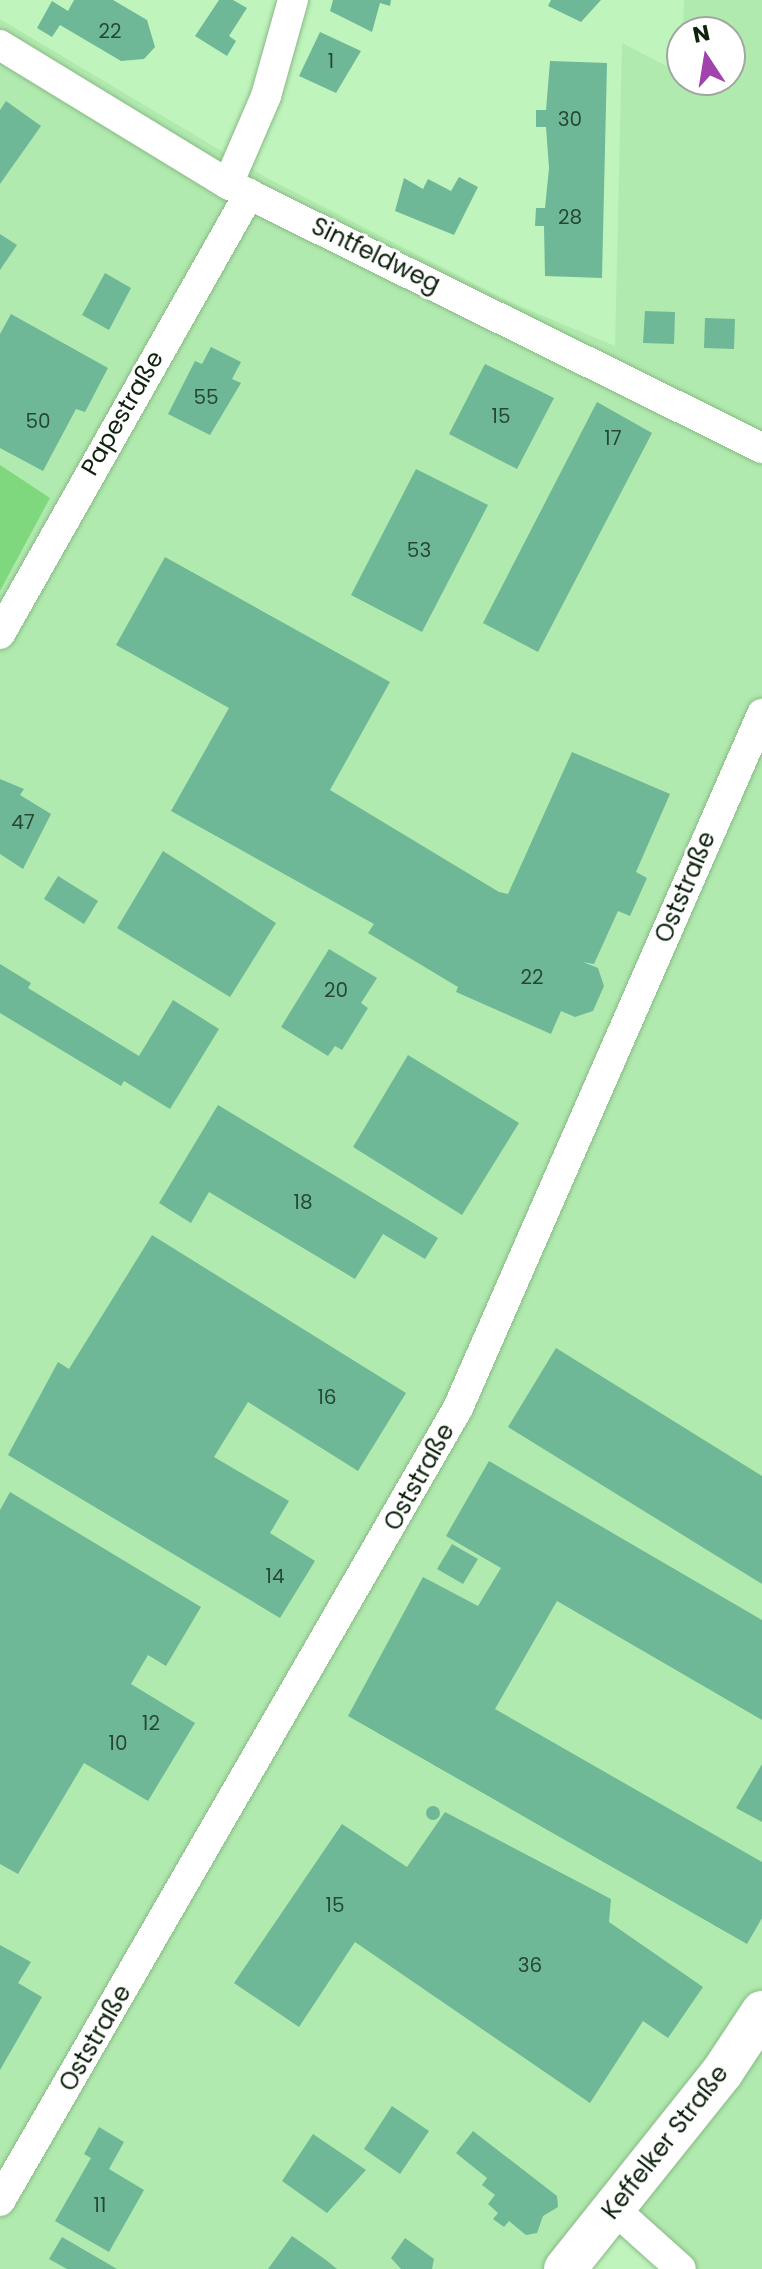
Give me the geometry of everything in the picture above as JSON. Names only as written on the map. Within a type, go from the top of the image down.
[{"type":"street","name":"Papestraße","points":[[0,634],[238,189],[293,0]]},
{"type":"street","name":"Sintfeldweg","points":[[0,45],[238,189],[762,448]]},
{"type":"street","name":"Oststraße","points":[[0,2201],[458,1408],[762,714]]},
{"type":"street","name":"Keffelker Straße","points":[[565,2269],[723,2071],[762,2012]]},
{"type":"street","points":[[613,2208],[681,2269]]},
{"type":"shaded area","points":[[684,0],[762,0],[762,2269],[688,2269],[613,2209],[565,2269],[0,2269],[0,591],[49,499],[0,465],[0,19],[267,178],[510,302],[615,346],[622,43],[666,66],[666,96],[746,96],[746,16],[684,16]]},
{"type":"shaded area","points":[[0,465],[50,498],[0,591]]},
{"type":"building","points":[[74,0],[113,0],[147,20],[155,47],[144,59],[121,61],[60,25],[52,37],[37,28],[52,1],[68,11]]},
{"type":"building","points":[[219,0],[233,0],[247,8],[229,36],[236,41],[227,56],[195,36]]},
{"type":"building","points":[[333,0],[391,0],[390,6],[380,3],[372,32],[330,11]]},
{"type":"building","points":[[551,0],[601,0],[581,22],[548,6]]},
{"type":"building","points":[[320,32],[361,51],[336,93],[299,76]]},
{"type":"building","points":[[550,61],[607,63],[602,278],[545,276],[544,226],[535,226],[536,208],[545,208],[549,168],[546,127],[536,127],[536,110],[546,110]]},
{"type":"building","points":[[6,101],[41,126],[0,184],[0,110]]},
{"type":"building","points":[[459,177],[478,187],[454,235],[395,211],[404,178],[423,189],[428,179],[451,191]]},
{"type":"building","points":[[0,234],[17,245],[0,270]]},
{"type":"building","points":[[105,273],[131,288],[109,330],[82,315]]},
{"type":"building","points":[[645,311],[675,312],[674,344],[643,343]]},
{"type":"building","points":[[11,314],[108,368],[85,412],[76,409],[43,471],[0,448],[0,334]]},
{"type":"building","points":[[705,318],[735,319],[734,349],[704,348]]},
{"type":"building","points":[[211,347],[241,362],[232,379],[241,383],[210,435],[168,414],[195,361],[202,364]]},
{"type":"building","points":[[485,364],[554,398],[517,469],[449,434]]},
{"type":"building","points":[[597,402],[652,433],[538,652],[483,623]]},
{"type":"building","points":[[416,469],[488,505],[422,632],[351,595]]},
{"type":"building","points":[[165,557],[390,682],[330,790],[499,892],[508,894],[572,752],[670,794],[636,872],[647,878],[630,916],[618,911],[594,964],[583,962],[598,968],[604,986],[593,1011],[575,1017],[561,1011],[551,1034],[456,992],[458,987],[368,933],[374,924],[171,811],[229,708],[116,645]]},
{"type":"building","points":[[0,779],[24,789],[20,795],[51,814],[23,869],[0,854]]},
{"type":"building","points":[[163,851],[276,923],[230,997],[117,928]]},
{"type":"building","points":[[58,876],[98,901],[84,924],[44,899]]},
{"type":"building","points":[[329,949],[377,978],[361,1003],[368,1008],[342,1050],[335,1046],[328,1056],[281,1027]]},
{"type":"building","points":[[0,964],[31,983],[28,988],[139,1056],[173,1000],[219,1029],[170,1109],[124,1081],[121,1086],[0,1013]]},
{"type":"building","points":[[408,1055],[519,1123],[462,1215],[353,1147]]},
{"type":"building","points":[[218,1105],[438,1238],[425,1259],[383,1234],[355,1279],[209,1192],[191,1223],[159,1203]]},
{"type":"building","points":[[152,1235],[406,1393],[358,1471],[248,1402],[214,1457],[289,1501],[270,1533],[315,1561],[280,1618],[8,1455],[58,1362],[69,1369]]},
{"type":"building","points":[[556,1348],[762,1476],[762,1584],[508,1427]]},
{"type":"building","points":[[489,1461],[762,1620],[762,1720],[557,1601],[495,1709],[762,1862],[762,1918],[747,1944],[348,1716],[423,1577],[478,1606],[501,1568],[446,1536]]},
{"type":"building","points":[[10,1492],[201,1607],[166,1666],[148,1655],[131,1684],[195,1723],[148,1801],[84,1763],[18,1874],[0,1864],[0,1510]]},
{"type":"building","points":[[452,1544],[478,1559],[463,1584],[437,1569]]},
{"type":"building","points":[[762,1764],[762,1822],[736,1808]]},
{"type":"building","points":[[433,1806],[440,1813],[433,1820],[426,1813]]},
{"type":"building","points":[[445,1812],[611,1899],[609,1922],[703,1987],[668,2038],[643,2021],[590,2103],[355,1942],[299,2027],[234,1983],[342,1824],[407,1867]]},
{"type":"building","points":[[0,1945],[31,1962],[18,1983],[42,1997],[0,2070]]},
{"type":"building","points":[[392,2106],[429,2131],[400,2174],[364,2149]]},
{"type":"building","points":[[99,2127],[124,2142],[109,2169],[144,2190],[109,2252],[55,2221],[91,2158],[84,2154]]},
{"type":"building","points":[[473,2131],[557,2196],[558,2207],[543,2216],[537,2233],[526,2235],[509,2221],[504,2227],[493,2219],[498,2213],[488,2204],[495,2195],[482,2185],[487,2178],[456,2153]]},
{"type":"building","points":[[313,2134],[366,2170],[327,2213],[282,2181]]},
{"type":"building","points":[[292,2236],[326,2260],[337,2269],[268,2269]]},
{"type":"building","points":[[62,2237],[117,2269],[67,2269],[49,2259]]},
{"type":"building","points":[[405,2238],[434,2259],[432,2269],[401,2269],[391,2258]]}]
